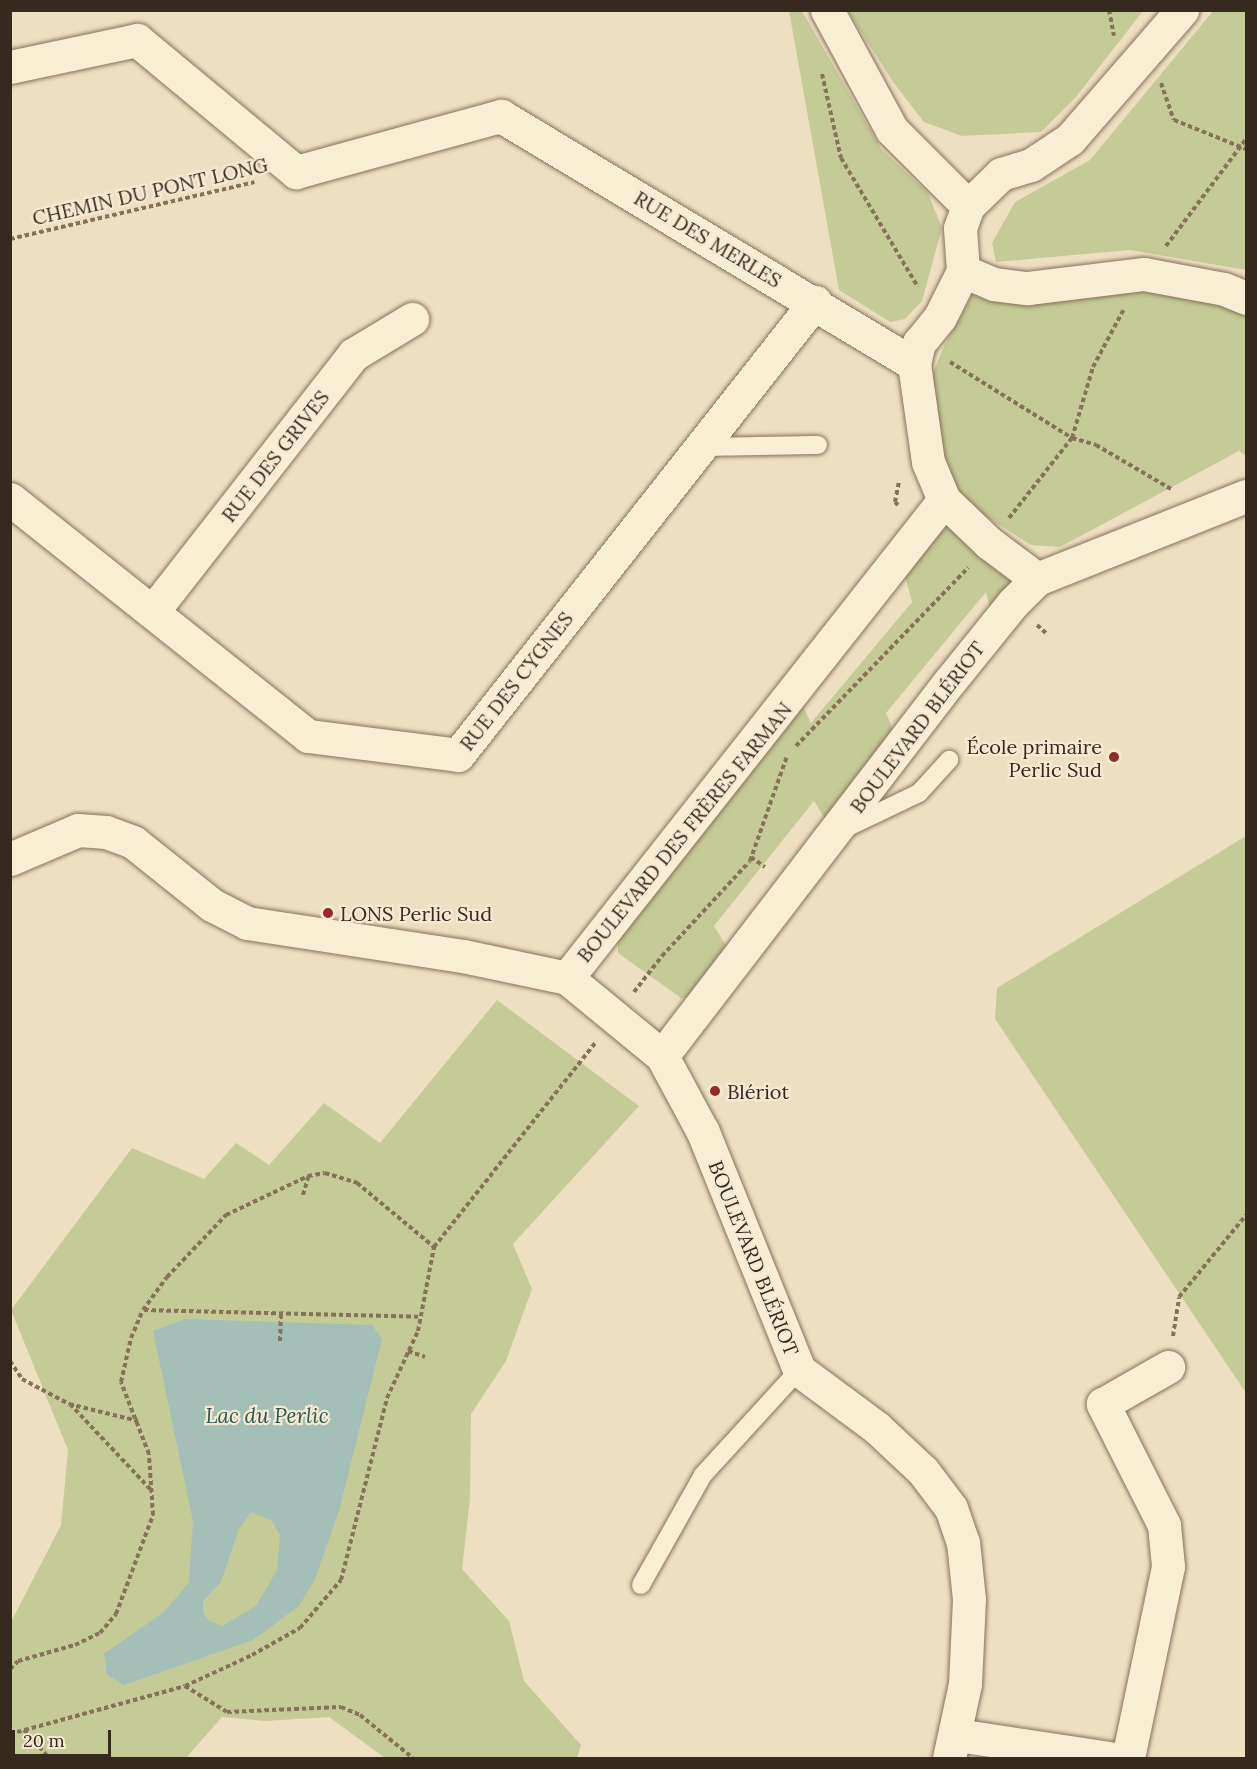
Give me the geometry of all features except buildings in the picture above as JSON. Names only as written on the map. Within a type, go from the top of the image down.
[{"type":"street","points":[[827,10],[892,130],[968,206]]},
{"type":"street","points":[[1037,579],[989,543],[944,500],[928,462],[917,353],[940,317],[963,271],[960,228],[968,206],[1001,174],[1031,165],[1070,139],[1182,10]]},
{"type":"street","points":[[10,67],[137,39],[296,172]]},
{"type":"street","name":"RUE DES MERLES","points":[[296,172],[501,116],[815,302],[917,353]]},
{"type":"street","points":[[963,271],[993,284],[1028,288],[1144,274],[1224,289],[1246,298]]},
{"type":"street","name":"RUE DES CYGNES","points":[[10,499],[308,736],[458,755],[815,302]]},
{"type":"street","name":"RUE DES GRIVES","points":[[153,611],[354,354],[412,319]]},
{"type":"street","name":"BOULEVARD BLÉRIOT","points":[[662,1056],[837,832],[957,672],[1013,603],[1037,579],[1246,496]]},
{"type":"street","name":"BOULEVARD DES FRÈRES FARMAN","points":[[10,859],[78,830],[106,832],[133,842],[212,905],[247,923],[463,956],[567,978],[944,500]]},
{"type":"street","name":"BOULEVARD BLÉRIOT","points":[[567,978],[662,1056],[703,1132],[799,1370],[877,1428],[923,1471],[951,1508],[963,1542],[969,1599],[965,1684],[953,1747]]},
{"type":"street","points":[[1128,1758],[1168,1566],[1164,1525],[1103,1404],[1168,1367]]},
{"type":"street","points":[[953,1747],[1109,1758]]},
{"type":"lane","points":[[699,447],[818,445]]},
{"type":"lane","points":[[837,832],[919,793],[949,760]]},
{"type":"lane","points":[[641,1585],[703,1475],[799,1370]]},
{"type":"path","points":[[1138,63],[1164,85],[1174,120],[1246,149]]},
{"type":"path","name":"CHEMIN DU PONT LONG","points":[[10,239],[296,172]]},
{"type":"path","points":[[917,353],[1072,438],[1096,445],[1209,510]]},
{"type":"path","points":[[10,1734],[185,1686],[300,1628],[341,1580],[387,1398],[421,1317],[434,1246],[662,956],[750,861],[787,754],[989,543],[1072,438]]},
{"type":"path","points":[[10,1669],[18,1661],[75,1645],[100,1633],[116,1614],[153,1515],[149,1454],[138,1420],[121,1382],[143,1310],[167,1277],[226,1215],[308,1176],[325,1173],[357,1183],[434,1246]]},
{"type":"path","points":[[303,1196],[308,1176]]},
{"type":"path","points":[[1168,1367],[1179,1297],[1246,1215]]},
{"type":"path","points":[[143,1310],[421,1317]]},
{"type":"path","points":[[280,1341],[281,1313]]},
{"type":"path","points":[[408,1352],[424,1357]]},
{"type":"path","points":[[10,1361],[22,1378],[69,1404],[138,1420]]},
{"type":"path","points":[[69,1404],[151,1490]]},
{"type":"path","points":[[185,1686],[227,1712],[341,1707],[360,1715],[413,1758]]},
{"type":"path","points":[[24,1731],[49,1758]]},
{"type":"green space","points":[[789,11],[802,11],[881,149],[928,193],[942,228],[922,301],[905,319],[890,322],[839,290]]},
{"type":"green space","points":[[848,11],[1143,11],[1076,97],[1041,132],[962,136],[924,122],[893,82]]},
{"type":"green space","points":[[1213,11],[1246,11],[1246,270],[1130,250],[996,262],[992,243],[1015,202],[1090,160]]},
{"type":"green space","points":[[1116,290],[1176,294],[1246,312],[1246,456],[1239,451],[1060,547],[1031,545],[968,505],[948,476],[933,424],[932,375],[945,344],[973,294],[1012,299]]},
{"type":"green space","points":[[947,524],[1017,580],[991,612],[986,592],[886,713],[896,736],[827,822],[814,801],[714,926],[728,949],[689,998],[681,998],[618,953],[618,939],[800,701],[811,723],[912,602],[905,576]]},
{"type":"green space","points":[[1246,836],[1246,1393],[995,1019],[997,988]]},
{"type":"green space","points":[[497,1000],[639,1106],[513,1244],[532,1289],[506,1361],[471,1414],[470,1499],[462,1569],[509,1621],[524,1681],[581,1745],[577,1758],[385,1758],[329,1717],[266,1721],[222,1717],[186,1758],[11,1758],[11,1622],[61,1525],[68,1450],[11,1310],[132,1148],[204,1179],[236,1143],[269,1165],[324,1103],[380,1143]]},
{"type":"water","name":"Lac du Perlic","points":[[185,1319],[372,1325],[382,1339],[339,1511],[315,1579],[299,1606],[253,1640],[124,1685],[107,1675],[104,1654],[165,1611],[189,1582],[193,1521],[153,1331]],"holes":[[[251,1512],[271,1520],[280,1535],[277,1570],[256,1606],[222,1626],[209,1621],[203,1612],[203,1601],[221,1582],[239,1529]]]},
{"type":"place","name":"École primaire Perlic Sud","points":[[1114,757]]},
{"type":"place","name":"LONS Perlic Sud","points":[[328,913]]},
{"type":"place","name":"Blériot","points":[[715,1091]]}]
